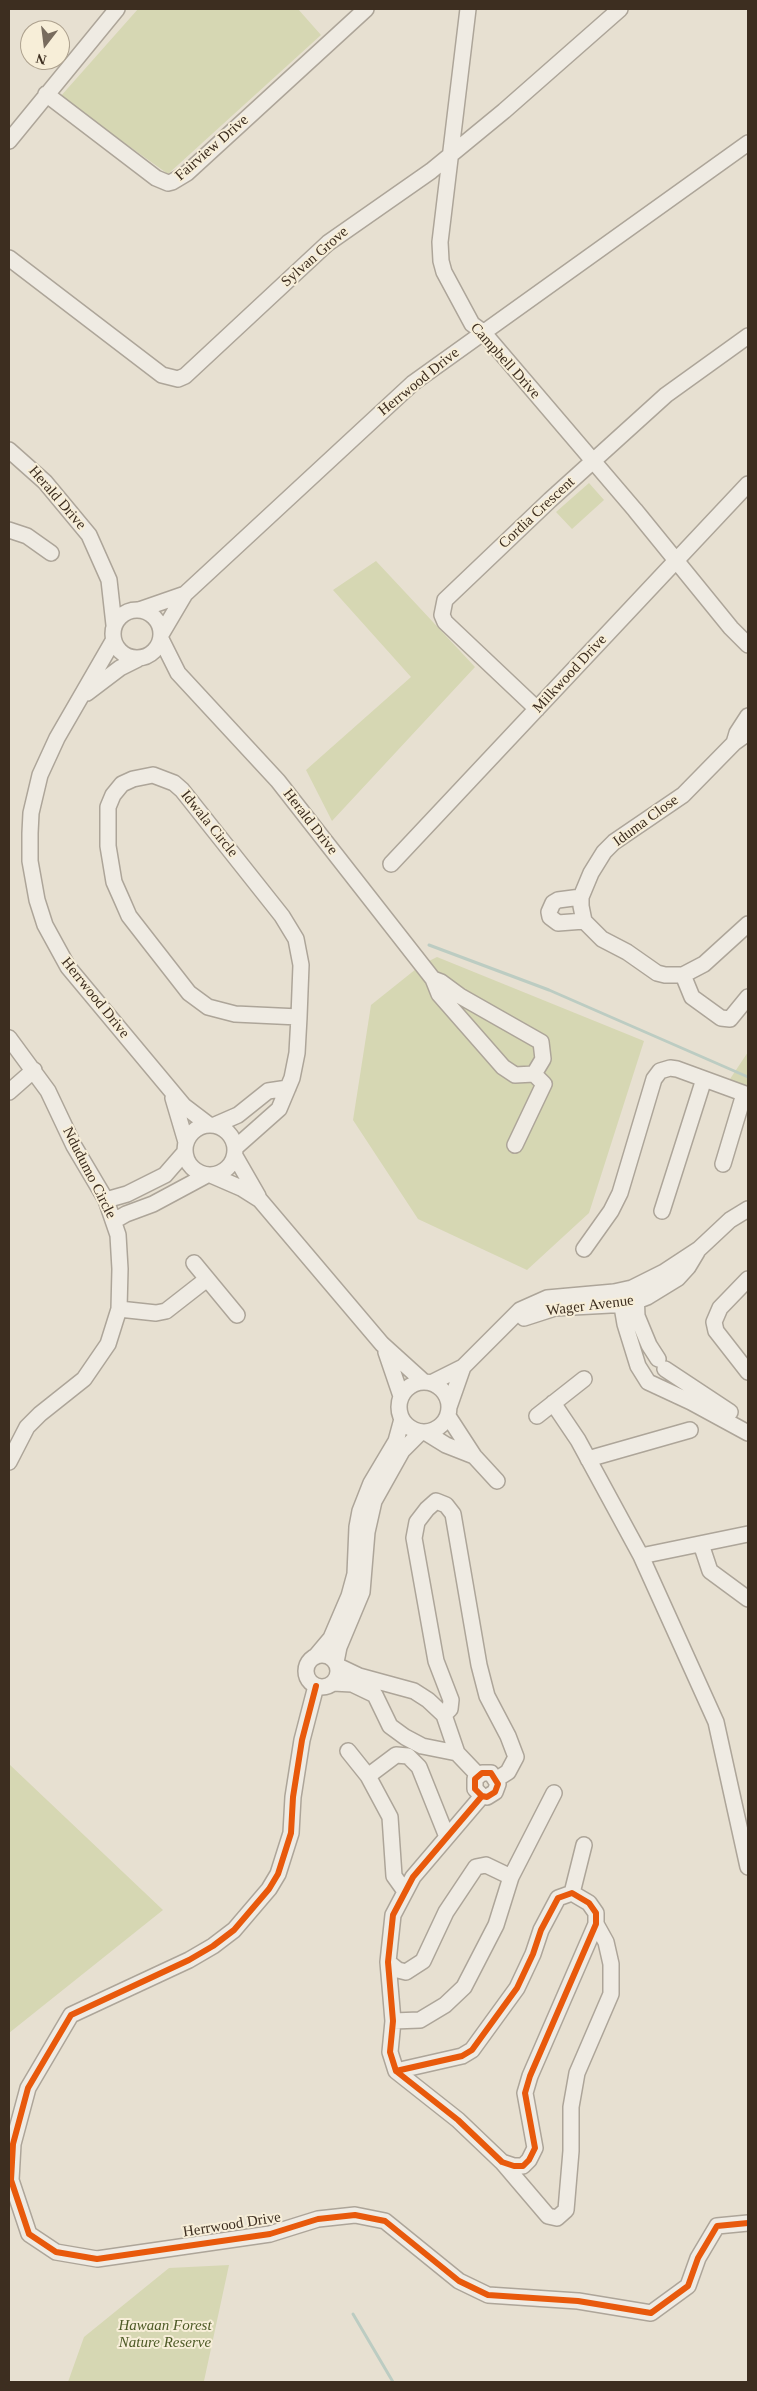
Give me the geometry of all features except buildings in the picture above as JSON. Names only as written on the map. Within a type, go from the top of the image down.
[{"type":"street","points":[[9,141],[117,9]]},
{"type":"street","name":"Fairview Drive","points":[[46,94],[156,178],[168,183],[172,182],[187,173],[366,9]]},
{"type":"street","name":"Campbell Drive","points":[[468,9],[440,242],[440,261],[464,313],[472,324],[483,332],[635,510],[731,628],[748,645]]},
{"type":"street","name":"Sylvan Grove","points":[[9,258],[162,375],[178,379],[185,376],[340,234],[431,172],[620,9]]},
{"type":"street","name":"Herrwood Drive","points":[[162,636],[185,594],[413,383],[748,143]]},
{"type":"street","name":"Cordia Crescent","points":[[537,709],[445,622],[442,615],[442,607],[451,594],[593,461],[675,388],[748,336]]},
{"type":"street","name":"Herald Drive","points":[[9,450],[45,482],[89,535],[109,580],[118,592],[137,610]]},
{"type":"street","name":"Milkwood Drive","points":[[391,864],[748,484]]},
{"type":"street","points":[[9,530],[27,536],[51,553]]},
{"type":"street","name":"Herald Drive","points":[[109,580],[114,625]]},
{"type":"street","name":"Herrwood Drive","points":[[137,610],[185,594]]},
{"type":"street","points":[[137,610],[152,614],[160,626],[162,636],[159,647],[142,658],[122,654],[113,640],[114,625],[123,614],[137,610]]},
{"type":"street","name":"Herald Drive","points":[[162,636],[178,673],[278,782],[432,979],[439,994],[503,1067],[515,1075],[534,1074],[543,1059],[541,1042],[460,996],[441,982],[432,979]]},
{"type":"street","name":"Herrwood Drive","points":[[113,640],[48,756],[35,794],[30,827],[30,861],[37,900],[45,925],[68,967],[184,1106],[212,1125]]},
{"type":"street","name":"Herrwood Drive","points":[[79,700],[97,684],[142,658]]},
{"type":"street","name":"Herald Drive","points":[[142,658],[178,673]]},
{"type":"street","name":"Iduma Close","points":[[734,743],[737,733],[748,716]]},
{"type":"street","name":"Iduma Close","points":[[584,921],[581,897],[591,873],[604,852],[683,795],[734,743],[748,734]]},
{"type":"street","name":"Idwala Circle","points":[[235,1152],[279,1109],[288,1088],[297,1053],[299,1017],[300,950],[296,939],[282,916],[182,790],[174,783],[153,775],[132,778],[122,784],[113,795],[108,807],[108,846],[114,882],[134,923],[189,993],[208,1008],[235,1014],[299,1017]]},
{"type":"street","points":[[581,897],[558,900],[552,903],[549,912],[550,917],[558,922],[584,921],[602,940],[627,952],[657,972],[683,975],[704,964],[748,924]]},
{"type":"street","points":[[683,975],[692,997],[721,1018],[730,1018],[748,997]]},
{"type":"street","name":"Ndudumo Circle","points":[[9,1038],[48,1091],[74,1146],[106,1200],[114,1221],[119,1249],[119,1308],[116,1325],[108,1344],[97,1363],[84,1379],[40,1414],[27,1427],[9,1462]]},
{"type":"street","points":[[584,1249],[611,1211],[620,1194],[657,1074],[664,1069],[670,1068],[746,1095],[724,1164]]},
{"type":"street","points":[[9,1092],[34,1070]]},
{"type":"street","points":[[515,1145],[544,1084],[534,1074]]},
{"type":"street","points":[[662,1211],[704,1079]]},
{"type":"street","points":[[106,1200],[127,1194],[165,1175],[185,1147],[192,1132],[199,1127],[212,1125],[238,1115],[268,1091],[288,1088]]},
{"type":"street","name":"Herrwood Drive","points":[[170,1089],[180,1118],[185,1147]]},
{"type":"street","points":[[212,1125],[229,1133],[235,1152],[260,1200],[382,1344],[427,1382],[444,1392],[448,1412],[474,1456],[497,1482]]},
{"type":"street","points":[[185,1147],[188,1164],[194,1170],[241,1188],[260,1200]]},
{"type":"street","points":[[114,1221],[126,1214],[153,1204],[209,1175],[226,1170],[235,1152]]},
{"type":"street","name":"Wager Avenue","points":[[463,1367],[502,1329],[527,1316],[555,1308],[636,1294],[647,1297],[678,1278],[688,1267],[698,1249],[730,1220],[748,1209]]},
{"type":"street","points":[[194,1262],[237,1315]]},
{"type":"street","points":[[748,1279],[720,1308],[714,1322],[716,1331],[748,1372]]},
{"type":"street","points":[[119,1308],[156,1313],[166,1310],[178,1304],[207,1280]]},
{"type":"street","points":[[636,1294],[638,1316],[649,1346],[662,1364],[748,1423]]},
{"type":"street","points":[[620,1298],[638,1366],[648,1382],[692,1402],[748,1433]]},
{"type":"street","points":[[382,1344],[401,1396]]},
{"type":"street","points":[[463,1367],[427,1382],[410,1386],[401,1396],[398,1404],[406,1426],[474,1456]]},
{"type":"street","points":[[333,1683],[338,1675],[339,1647],[362,1592],[367,1532],[374,1501],[402,1451],[423,1432],[439,1427],[448,1412],[463,1367]]},
{"type":"street","points":[[536,1416],[584,1380]]},
{"type":"street","points":[[553,1403],[578,1440],[641,1556],[716,1722],[748,1867]]},
{"type":"street","points":[[402,1419],[396,1441],[371,1483],[360,1511],[357,1527],[355,1574],[349,1596],[331,1638],[308,1663],[306,1672],[309,1680],[316,1686],[325,1687],[333,1683],[352,1684],[375,1695],[390,1726],[405,1737],[422,1746],[458,1753]]},
{"type":"street","points":[[588,1459],[690,1430]]},
{"type":"street","points":[[444,1715],[450,1709],[451,1700],[436,1661],[414,1538],[418,1522],[427,1509],[436,1501],[446,1505],[453,1514],[479,1665],[487,1696],[508,1736],[516,1757],[508,1772],[497,1779]]},
{"type":"street","points":[[641,1556],[748,1534]]},
{"type":"street","points":[[701,1544],[706,1564],[714,1576],[748,1599]]},
{"type":"street","points":[[315,1657],[329,1656],[337,1664],[359,1676],[414,1691],[439,1708],[444,1715],[458,1753],[478,1775]]},
{"type":"street","name":"Herrwood Drive","points":[[316,1686],[302,1740],[291,1832],[278,1874],[269,1889],[234,1930],[213,1946],[71,2015],[28,2088],[13,2144],[11,2180],[29,2234],[56,2252],[97,2259],[270,2234],[318,2219],[355,2215],[385,2221],[459,2281],[488,2294],[578,2301],[651,2313],[688,2286],[698,2258],[717,2226],[748,2223]]},
{"type":"street","points":[[348,1751],[368,1776],[390,1817],[394,1876],[404,1890]]},
{"type":"street","points":[[368,1776],[396,1755],[408,1756],[419,1767],[447,1838]]},
{"type":"street","points":[[491,1773],[497,1779],[498,1788],[495,1792],[487,1797],[482,1796],[474,1789],[475,1779],[478,1775],[491,1773]]},
{"type":"street","points":[[393,2022],[420,2020],[445,2005],[464,1987],[496,1925],[511,1877],[554,1793]]},
{"type":"street","points":[[482,1796],[404,1890],[392,1915],[388,1962],[393,2022],[390,2052],[396,2071],[458,2120],[502,2162],[548,2216],[557,2218],[566,2210],[571,2151],[571,2107],[577,2073],[610,1994],[611,1964],[606,1942],[596,1924]]},
{"type":"street","points":[[572,1893],[584,1845]]},
{"type":"street","points":[[388,1962],[398,1970],[406,1972],[423,1961],[446,1912],[476,1867],[486,1864],[511,1877]]},
{"type":"street","points":[[502,2162],[514,2166],[523,2166],[535,2148],[525,2093],[530,2076],[596,1924],[596,1913],[589,1903],[572,1893]]},
{"type":"street","points":[[396,2071],[462,2056],[472,2050],[517,1988],[533,1954],[541,1930],[558,1898],[572,1893]]},
{"type":"green space","points":[[138,9],[298,9],[321,35],[168,174],[60,97]]},
{"type":"green space","points":[[589,483],[604,500],[572,529],[556,512]]},
{"type":"green space","points":[[376,561],[475,667],[332,821],[306,770],[411,677],[333,590]]},
{"type":"green space","points":[[437,957],[644,1041],[589,1213],[527,1270],[418,1219],[353,1120],[371,1005],[421,965]]},
{"type":"green space","points":[[748,1052],[748,1092],[726,1085]]},
{"type":"green space","points":[[9,1764],[163,1910],[9,2033]]},
{"type":"green space","name":"Hawaan Forest Nature Reserve","points":[[229,2265],[204,2381],[68,2382],[84,2337],[169,2268]]},
{"type":"waterway","points":[[429,945],[549,990],[748,1077]]},
{"type":"waterway","points":[[353,2314],[393,2382]]},
{"type":"cycle path","points":[[316,1686],[302,1740],[293,1797],[291,1833],[278,1874],[269,1889],[234,1930],[213,1946],[189,1960],[71,2015],[28,2088],[13,2144],[11,2180],[29,2234],[56,2252],[97,2259],[270,2234],[318,2219],[355,2215],[385,2221],[459,2281],[488,2295],[578,2301],[651,2313],[688,2286],[698,2258],[717,2226],[748,2223]]},
{"type":"cycle path","points":[[396,2071],[462,2056],[472,2050],[517,1988],[533,1954],[541,1930],[558,1898],[572,1893],[589,1903],[596,1913],[596,1924],[530,2076],[525,2093],[535,2148],[529,2160],[523,2166],[514,2166],[502,2162],[458,2120],[396,2071],[390,2052],[393,2021],[388,1962],[393,1915],[413,1877],[482,1796],[487,1797],[495,1792],[498,1784],[491,1773],[482,1773],[475,1779],[475,1789],[482,1796]]}]
